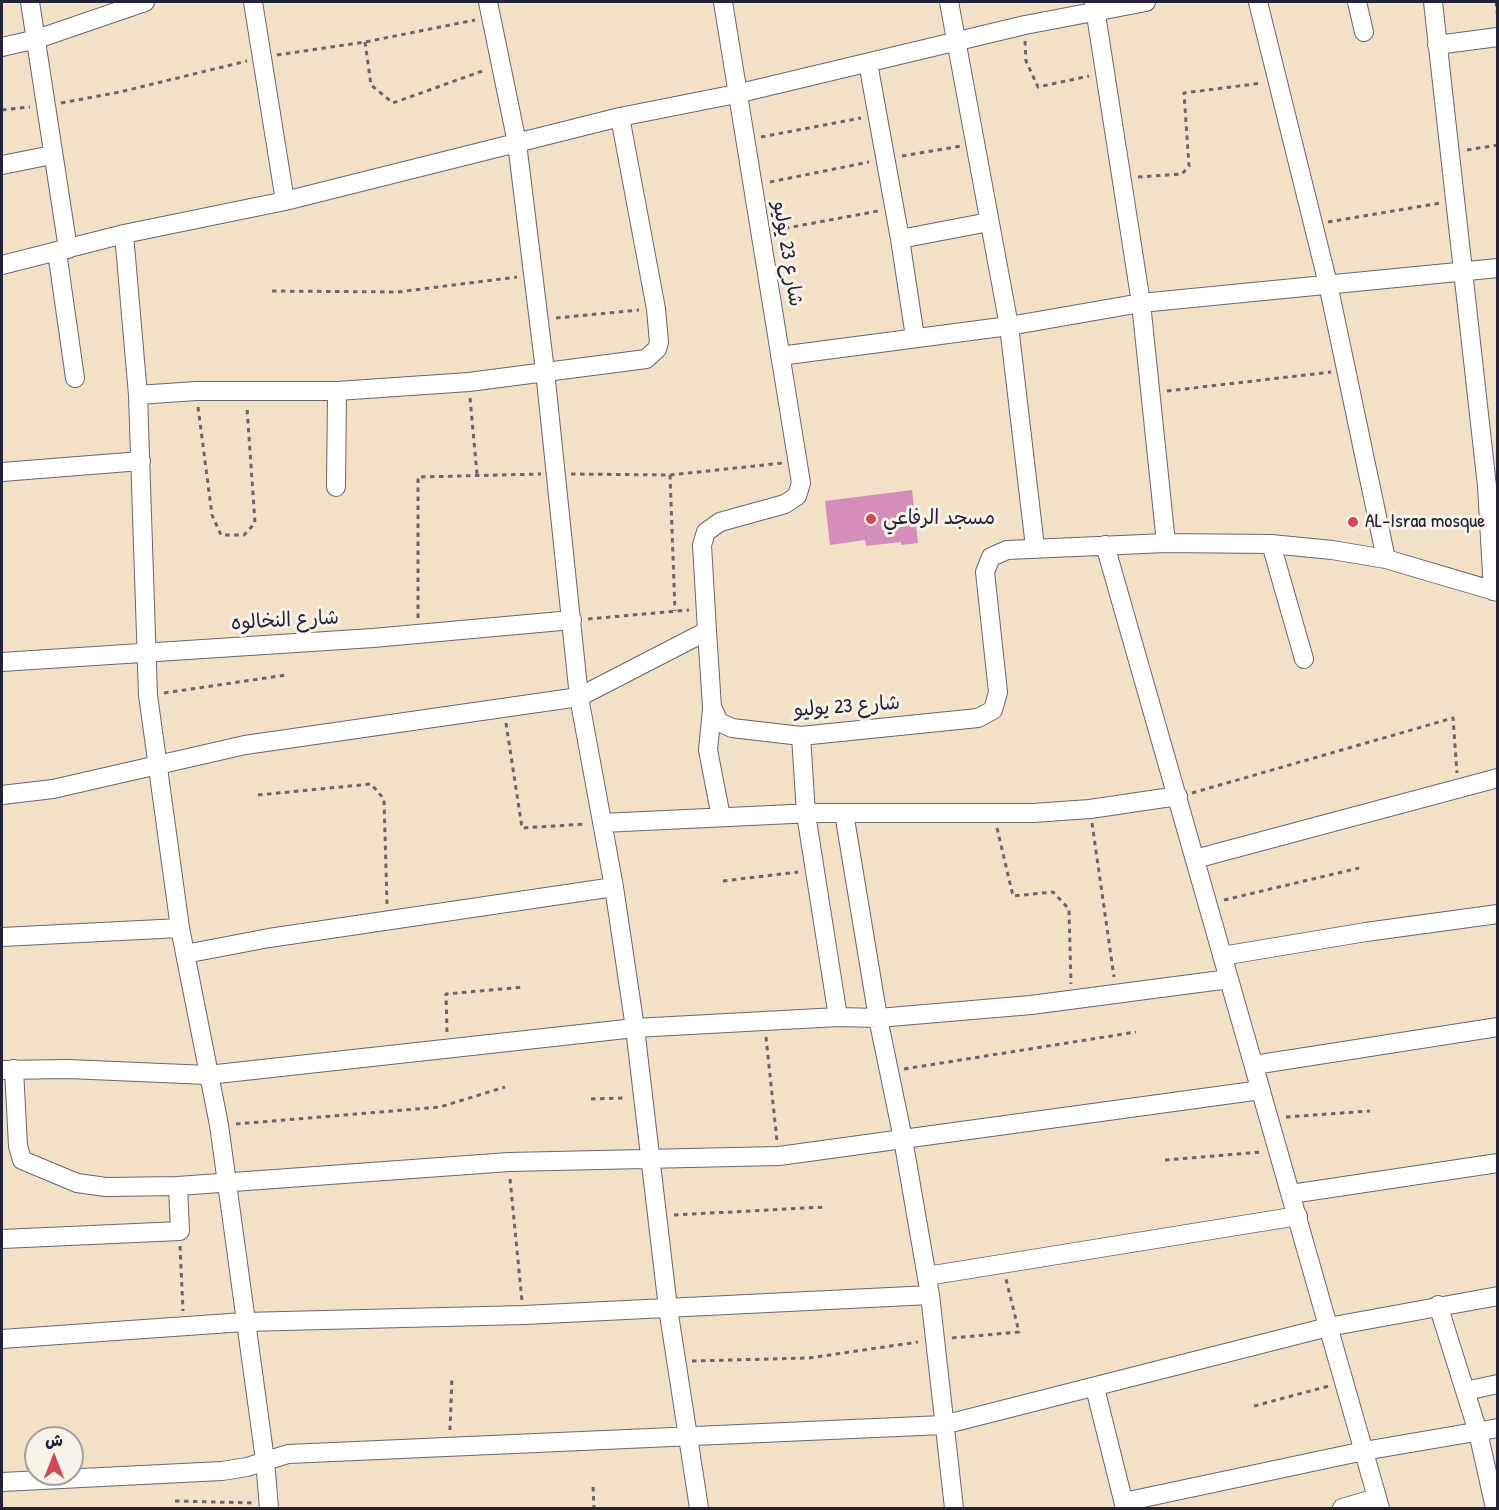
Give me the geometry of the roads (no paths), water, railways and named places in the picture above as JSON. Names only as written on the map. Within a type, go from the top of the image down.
[{"type":"street","points":[[30,2],[52,154],[75,378]]},
{"type":"street","points":[[2,47],[37,39],[145,2]]},
{"type":"street","points":[[253,2],[285,201]]},
{"type":"street","name":"شارع 23 يوليو","points":[[723,2],[736,94],[801,483],[797,496],[785,504],[720,522],[706,532],[702,545],[712,707],[719,722],[732,728],[801,736],[978,718],[993,710],[999,692],[985,572],[991,557],[1007,550],[1166,543],[1271,544],[1332,550],[1386,559],[1495,592]]},
{"type":"street","points":[[949,2],[1009,326],[1035,547]]},
{"type":"street","points":[[2,265],[124,234],[285,201],[620,117],[736,94],[1096,7],[1146,2]]},
{"type":"street","points":[[1258,2],[1314,224],[1348,371],[1386,559]]},
{"type":"street","points":[[1357,2],[1364,32]]},
{"type":"street","points":[[1433,2],[1462,271],[1492,486],[1495,592]]},
{"type":"street","points":[[1096,7],[1141,303],[1166,543]]},
{"type":"street","points":[[489,9],[503,64],[517,143],[545,372],[579,697],[614,887],[635,1028],[675,1362],[689,1436],[699,1509]]},
{"type":"street","points":[[1437,45],[1497,37]]},
{"type":"street","points":[[868,63],[895,208],[915,337]]},
{"type":"street","points":[[138,395],[196,391],[338,391],[469,382],[646,359],[657,350],[656,309],[620,117]]},
{"type":"street","points":[[2,165],[52,154]]},
{"type":"street","points":[[900,239],[989,222]]},
{"type":"street","points":[[124,234],[138,395],[148,695],[180,928],[219,1125],[244,1322],[265,1460],[269,1506]]},
{"type":"street","points":[[780,356],[1009,326],[1141,303],[1497,268]]},
{"type":"street","points":[[336,487],[338,391]]},
{"type":"street","points":[[2,472],[141,461]]},
{"type":"street","points":[[1271,544],[1304,659]]},
{"type":"street","points":[[1105,545],[1179,796],[1207,903],[1379,1503],[1342,1509]]},
{"type":"street","name":"شارع النخالوه","points":[[2,662],[373,638],[418,632],[572,620]]},
{"type":"street","points":[[2,795],[53,789],[202,754],[292,737],[579,697],[707,631]]},
{"type":"street","points":[[712,707],[708,750],[721,816]]},
{"type":"street","points":[[801,736],[806,814],[838,1017]]},
{"type":"street","points":[[1195,859],[1497,778]]},
{"type":"street","points":[[602,823],[721,816],[844,813],[994,814],[1090,808],[1179,796]]},
{"type":"street","points":[[844,813],[878,1018],[903,1139],[927,1276],[954,1509]]},
{"type":"street","points":[[185,954],[269,938],[614,887]]},
{"type":"street","points":[[1222,956],[1366,932],[1497,914]]},
{"type":"street","points":[[2,937],[180,928]]},
{"type":"street","points":[[1229,979],[1072,999],[878,1018],[838,1017],[635,1028],[208,1075],[8,1070],[18,1146],[22,1160],[85,1185],[178,1186],[509,1162],[779,1156],[1261,1090]]},
{"type":"street","points":[[1254,1065],[1497,1027]]},
{"type":"street","points":[[1292,1194],[1497,1163]]},
{"type":"street","points":[[2,1239],[180,1230],[178,1186]]},
{"type":"street","points":[[927,1276],[1298,1216]]},
{"type":"street","points":[[2,1339],[244,1322],[524,1315],[930,1295]]},
{"type":"street","points":[[2,1482],[222,1471],[247,1467],[288,1454],[944,1425],[1328,1327],[1497,1296]]},
{"type":"street","points":[[1438,1305],[1478,1432],[1495,1509]]},
{"type":"street","points":[[1465,1392],[1497,1384]]},
{"type":"street","points":[[1095,1388],[1124,1505],[1364,1451],[1497,1428]]},
{"type":"place","name":"مسجد الرفاعي","points":[[871,519]]},
{"type":"place","name":"AL-Israa mosque","points":[[1353,522]]}]
